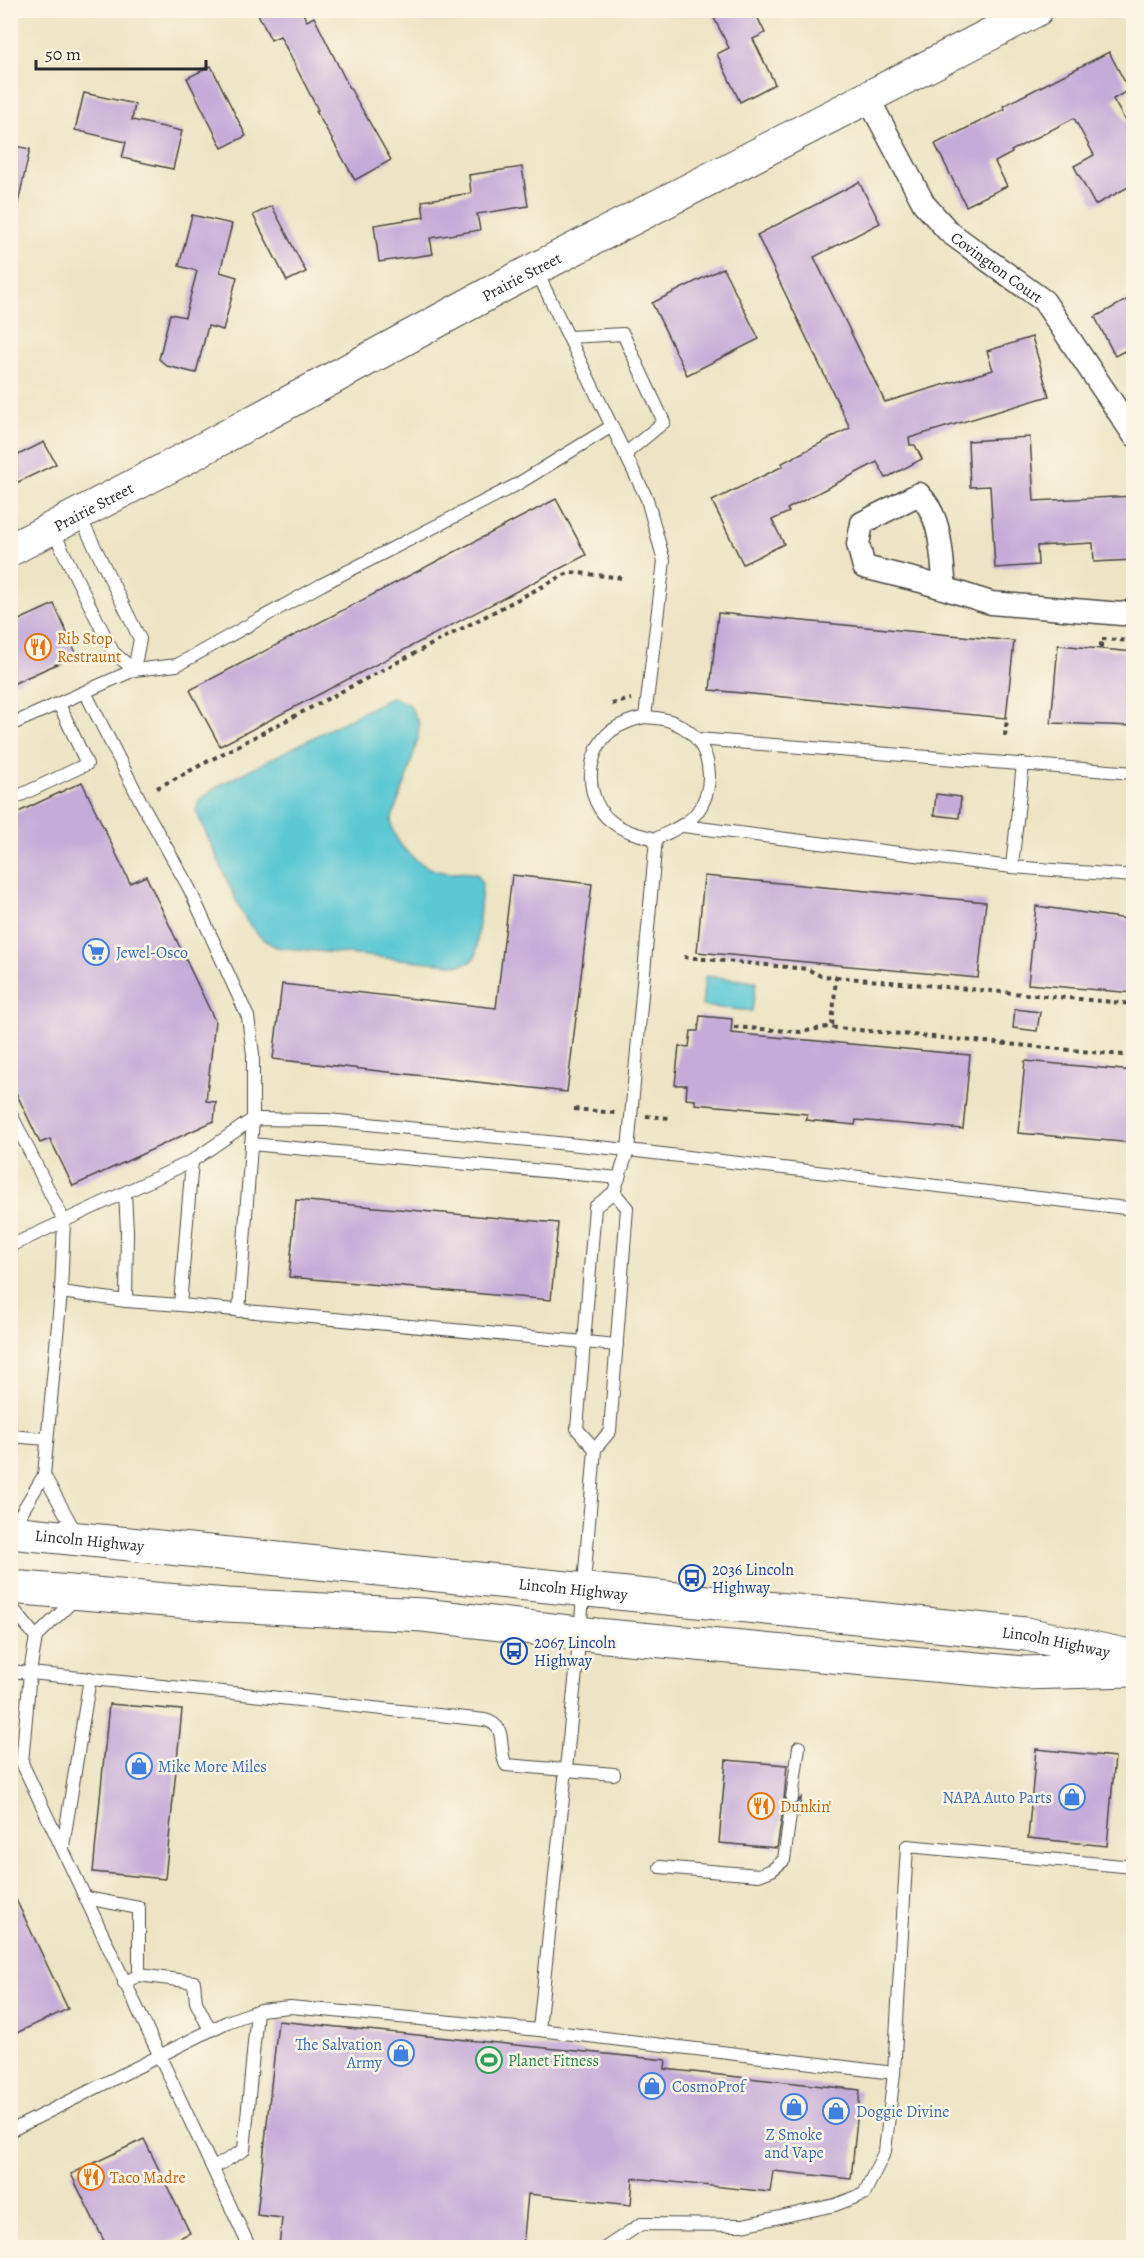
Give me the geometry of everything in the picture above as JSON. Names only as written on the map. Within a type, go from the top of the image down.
[{"type":"main road","name":"Lincoln Highway","points":[[10,1531],[1026,1634],[1134,1657]]},
{"type":"main road","name":"Lincoln Highway","points":[[10,1587],[227,1605],[423,1615],[579,1633],[1023,1673],[1134,1670]]},
{"type":"street","name":"Prairie Street","points":[[10,550],[536,268],[1037,10]]},
{"type":"street","name":"Covington Court","points":[[867,96],[924,204],[950,232],[1044,301],[1134,435]]},
{"type":"street","points":[[945,588],[938,525],[930,506],[919,494],[862,523],[858,544],[864,567],[945,588],[991,603],[1122,614],[1134,611]]},
{"type":"lane","points":[[536,268],[647,499],[664,561],[645,717]]},
{"type":"lane","points":[[569,337],[622,334],[664,422],[625,454]]},
{"type":"lane","points":[[10,725],[134,670],[177,665],[321,585],[516,485],[612,426]]},
{"type":"lane","points":[[65,522],[113,652],[134,670]]},
{"type":"lane","points":[[65,522],[140,639],[134,670]]},
{"type":"lane","points":[[86,692],[141,801],[189,888],[248,1017],[253,1054],[253,1119],[239,1311]]},
{"type":"lane","points":[[10,800],[87,764],[59,704]]},
{"type":"lane","points":[[645,717],[665,718],[683,726],[697,740],[706,757],[710,776],[706,795],[697,813],[683,826],[656,839],[626,831],[610,820],[598,805],[591,786],[591,767],[597,748],[610,732],[626,722],[645,717]]},
{"type":"lane","points":[[697,740],[1134,773]]},
{"type":"lane","points":[[1012,867],[1023,764]]},
{"type":"lane","points":[[683,826],[1012,867],[1134,876]]},
{"type":"lane","points":[[595,1449],[577,1429],[595,1207],[614,1192],[628,1150],[656,839]]},
{"type":"lane","points":[[10,1112],[64,1221],[61,1292],[44,1474],[10,1531]]},
{"type":"lane","points":[[10,1246],[192,1161],[253,1119],[328,1120],[628,1150],[1134,1209]]},
{"type":"lane","points":[[251,1144],[619,1178]]},
{"type":"lane","points":[[180,1305],[192,1161]]},
{"type":"lane","points":[[125,1192],[126,1301]]},
{"type":"lane","points":[[539,2030],[595,1449],[610,1431],[627,1208],[614,1192]]},
{"type":"lane","points":[[61,1292],[126,1301],[617,1346]]},
{"type":"lane","points":[[10,1436],[47,1439]]},
{"type":"lane","points":[[44,1474],[79,1538]]},
{"type":"lane","points":[[80,1594],[36,1637],[16,1766],[63,1846],[124,1983],[250,2247]]},
{"type":"lane","points":[[10,1605],[36,1637]]},
{"type":"lane","points":[[10,1671],[485,1720],[495,1724],[501,1733],[502,1757],[506,1764],[614,1774]]},
{"type":"lane","points":[[63,1846],[90,1678]]},
{"type":"lane","points":[[792,1798],[799,1747]]},
{"type":"lane","points":[[660,1867],[759,1875],[772,1870],[784,1860],[790,1815]]},
{"type":"lane","points":[[605,2247],[641,2224],[743,2225],[835,2205],[864,2194],[885,2151],[894,2073],[907,1846],[1134,1867]]},
{"type":"lane","points":[[86,1898],[139,1908],[139,1975]]},
{"type":"lane","points":[[124,1983],[139,1975],[194,1982],[196,2002],[210,2030]]},
{"type":"lane","points":[[10,2131],[210,2030],[257,2011],[290,2007],[539,2030],[894,2073]]},
{"type":"lane","points":[[213,2168],[244,2150],[257,2011]]},
{"type":"path","points":[[157,788],[570,572],[623,578]]},
{"type":"path","points":[[1101,647],[1101,639],[1134,641]]},
{"type":"path","points":[[1005,736],[1007,718]]},
{"type":"path","points":[[684,957],[807,969],[821,976],[1134,1004]]},
{"type":"path","points":[[832,1027],[836,977]]},
{"type":"path","points":[[734,1027],[801,1032],[812,1028],[832,1027],[1134,1056]]},
{"type":"water","points":[[392,697],[409,704],[419,724],[418,738],[406,780],[391,820],[393,830],[397,840],[421,863],[441,872],[478,875],[482,884],[476,955],[471,962],[460,965],[276,947],[260,936],[244,917],[196,811],[199,801],[218,786]]},
{"type":"water","points":[[705,976],[756,982],[752,1011],[702,1006]]},
{"type":"building","points":[[256,10],[301,10],[307,21],[314,17],[346,81],[391,160],[355,180],[316,111],[318,110],[280,36],[271,40]]},
{"type":"building","points":[[710,10],[754,10],[765,33],[753,39],[775,84],[740,102],[717,54],[729,48]]},
{"type":"building","points":[[1109,52],[1129,90],[1113,99],[1134,136],[1134,184],[1095,205],[1074,166],[1094,155],[1074,118],[1011,151],[1012,153],[995,162],[1007,186],[966,206],[935,144],[1005,109],[1003,106]]},
{"type":"building","points":[[211,66],[246,136],[222,148],[187,78]]},
{"type":"building","points":[[84,93],[135,104],[132,120],[182,131],[173,169],[122,158],[126,142],[75,130]]},
{"type":"building","points":[[10,145],[30,149],[18,203],[10,202]]},
{"type":"building","points":[[522,167],[528,206],[477,214],[480,230],[430,238],[433,254],[379,262],[374,225],[424,217],[422,201],[471,193],[469,175]]},
{"type":"building","points":[[859,182],[880,223],[814,257],[885,402],[993,370],[987,351],[1032,337],[1049,396],[909,438],[910,445],[915,445],[922,459],[886,478],[877,462],[787,509],[789,512],[772,520],[784,544],[743,564],[712,501],[783,466],[782,463],[850,428],[757,235]]},
{"type":"building","points":[[272,206],[306,272],[287,281],[253,215]]},
{"type":"building","points":[[192,215],[232,224],[220,272],[237,277],[223,330],[208,326],[196,373],[167,366],[159,359],[170,314],[185,317],[197,271],[179,266]]},
{"type":"building","points":[[723,268],[759,339],[687,375],[652,303]]},
{"type":"building","points":[[1134,296],[1134,346],[1115,356],[1095,317]]},
{"type":"building","points":[[1030,437],[1034,501],[1134,496],[1134,560],[1094,562],[1093,543],[1037,546],[1038,565],[995,568],[990,486],[970,487],[968,441]]},
{"type":"building","points":[[44,442],[56,464],[10,486],[10,459]]},
{"type":"building","points":[[556,499],[586,555],[220,746],[190,690]]},
{"type":"building","points":[[54,604],[77,655],[10,685],[10,624]]},
{"type":"building","points":[[718,613],[1014,641],[1006,718],[710,690]]},
{"type":"building","points":[[1058,645],[1134,652],[1134,726],[1051,723]]},
{"type":"building","name":"Jewel-Osco","points":[[82,782],[130,883],[146,876],[215,1021],[206,1101],[216,1102],[214,1121],[73,1186],[50,1139],[40,1143],[10,1080],[10,816]]},
{"type":"building","points":[[936,794],[961,797],[959,818],[934,815]]},
{"type":"building","points":[[512,875],[592,884],[567,1092],[273,1059],[282,984],[496,1008]]},
{"type":"building","points":[[704,876],[986,902],[978,978],[697,952]]},
{"type":"building","points":[[1036,906],[1134,920],[1134,993],[1028,984]]},
{"type":"building","points":[[1015,1009],[1040,1012],[1037,1031],[1013,1028]]},
{"type":"building","points":[[700,1016],[732,1019],[731,1033],[970,1055],[963,1129],[856,1120],[855,1125],[806,1120],[807,1114],[695,1104],[695,1100],[686,1099],[687,1085],[675,1085],[679,1046],[689,1047],[691,1031],[698,1031]]},
{"type":"building","points":[[1025,1061],[1134,1071],[1134,1143],[1018,1133]]},
{"type":"building","points":[[296,1200],[558,1223],[551,1300],[289,1277]]},
{"type":"building","points":[[109,1704],[182,1710],[165,1879],[93,1872]]},
{"type":"building","name":"NAPA Auto Parts","points":[[1036,1749],[1115,1757],[1107,1846],[1028,1838]]},
{"type":"building","name":"Dunkin'","points":[[726,1760],[787,1765],[784,1801],[787,1805],[795,1806],[801,1798],[799,1816],[792,1807],[783,1810],[777,1848],[719,1843]]},
{"type":"building","points":[[10,1887],[68,2009],[10,2036]]},
{"type":"building","points":[[278,2021],[666,2060],[665,2069],[860,2090],[851,2179],[773,2171],[770,2192],[633,2178],[631,2205],[528,2194],[523,2247],[279,2247],[282,2218],[257,2215]]},
{"type":"building","points":[[144,2139],[190,2233],[161,2247],[107,2247],[71,2174]]},
{"type":"place","name":"Rib Stop Restraunt","points":[[38,647]]},
{"type":"place","name":"Jewel-Osco","points":[[96,952]]},
{"type":"place","name":"2036 Lincoln Highway","points":[[692,1578]]},
{"type":"place","name":"2067 Lincoln Highway","points":[[514,1651]]},
{"type":"place","name":"Mike More Miles","points":[[139,1766]]},
{"type":"place","name":"NAPA Auto Parts","points":[[1072,1797]]},
{"type":"place","name":"Dunkin'","points":[[761,1806]]},
{"type":"place","name":"The Salvation Army","points":[[401,2053]]},
{"type":"place","name":"Planet Fitness","points":[[489,2060]]},
{"type":"place","name":"CosmoProf","points":[[652,2086]]},
{"type":"place","name":"Z Smoke and Vape","points":[[794,2107]]},
{"type":"place","name":"Doggie Divine","points":[[836,2111]]},
{"type":"place","name":"Taco Madre","points":[[91,2177]]}]
